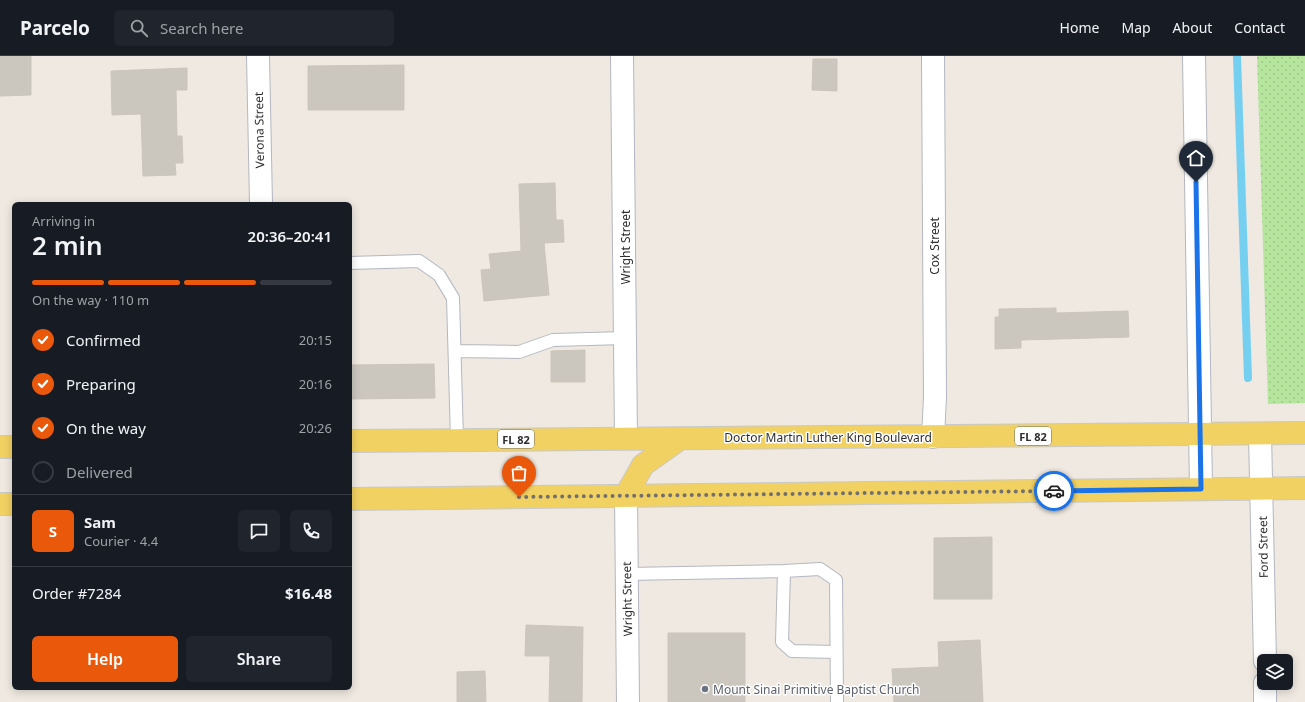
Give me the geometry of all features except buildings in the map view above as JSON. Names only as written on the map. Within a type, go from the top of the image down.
[{"type":"main road","name":"Doctor Martin Luther King Boulevard","points":[[352,441],[1305,433]]},
{"type":"main road","points":[[626,495],[643,465],[681,438]]},
{"type":"main road","points":[[0,447],[12,447]]},
{"type":"main road","points":[[352,499],[1305,488]]},
{"type":"main road","points":[[0,504],[12,504]]},
{"type":"street","name":"Verona Street","points":[[258,56],[261,202]]},
{"type":"street","name":"Wright Street","points":[[622,56],[626,438]]},
{"type":"street","name":"Cox Street","points":[[933,56],[935,389],[933,437]]},
{"type":"street","points":[[1194,56],[1201,489]]},
{"type":"street","name":"Ford Street","points":[[1260,434],[1265,654]]},
{"type":"street","name":"Wright Street","points":[[626,495],[628,702]]},
{"type":"street","points":[[1265,690],[1265,702]]},
{"type":"lane","points":[[352,263],[419,261],[439,275],[453,298],[457,440]]},
{"type":"lane","points":[[455,350],[520,352],[554,340],[625,338]]},
{"type":"lane","points":[[627,574],[820,569],[836,580],[837,702]]},
{"type":"lane","points":[[784,571],[782,642],[792,651],[836,652]]},
{"type":"green space","points":[[1257,56],[1305,56],[1305,403],[1268,404]]},
{"type":"waterway","points":[[1237,56],[1248,378]]},
{"type":"way so far","points":[[519,497],[1054,491]]},
{"type":"place","name":"Mount Sinai Primitive Baptist Church","points":[[705,689]]},
{"type":"route","points":[[1054,491],[1201,489],[1196,182]]}]
